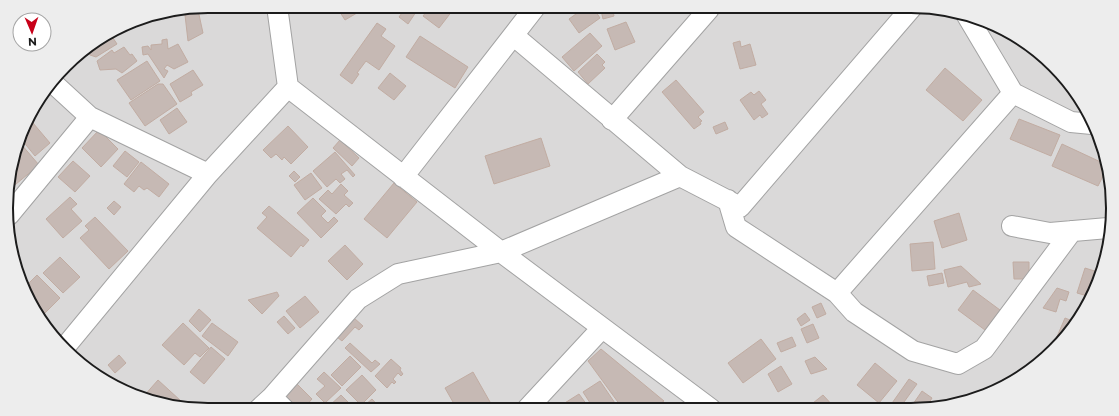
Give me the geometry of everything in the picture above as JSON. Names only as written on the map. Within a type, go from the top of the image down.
[{"type":"street","points":[[278,13],[288,87],[501,252],[703,403]]},
{"type":"street","points":[[403,177],[531,13]]},
{"type":"street","points":[[612,120],[706,13]]},
{"type":"street","points":[[514,36],[680,176],[740,207],[907,13]]},
{"type":"street","points":[[971,22],[1013,93],[1071,122],[1087,123]]},
{"type":"street","points":[[56,85],[90,117],[208,174]]},
{"type":"street","points":[[68,344],[208,174],[288,87]]},
{"type":"street","points":[[837,293],[1013,93]]},
{"type":"street","points":[[13,211],[90,117]]},
{"type":"street","points":[[274,403],[358,299],[398,274],[501,252],[680,176]]},
{"type":"street","points":[[728,200],[736,227],[837,293],[854,312],[913,351],[958,364],[984,349],[1072,231]]},
{"type":"street","points":[[1012,226],[1050,233],[1105,228]]},
{"type":"street","points":[[533,403],[602,328]]},
{"type":"shaded area","points":[[195,13],[924,13],[974,23],[1009,39],[1040,61],[1066,89],[1086,122],[1096,145],[1106,195],[1106,221],[1096,271],[1080,306],[1066,327],[1040,355],[1030,363],[997,383],[974,393],[924,403],[195,403],[145,393],[110,377],[79,355],[61,337],[39,306],[23,271],[17,246],[13,221],[13,195],[23,145],[33,122],[53,89],[79,61],[110,39],[145,23]]},
{"type":"building","points":[[199,13],[203,33],[188,41],[185,15]]},
{"type":"building","points":[[340,13],[357,13],[345,20]]},
{"type":"building","points":[[402,13],[415,13],[408,24],[399,17]]},
{"type":"building","points":[[425,13],[451,13],[439,28],[423,16]]},
{"type":"building","points":[[577,13],[597,13],[600,18],[579,33],[569,19]]},
{"type":"building","points":[[602,13],[613,13],[614,16],[603,19]]},
{"type":"building","points":[[626,22],[635,42],[615,50],[607,29]]},
{"type":"building","points":[[377,23],[386,29],[381,36],[395,46],[379,70],[366,61],[357,73],[359,74],[352,84],[340,75]]},
{"type":"building","points":[[590,33],[602,46],[574,71],[562,57]]},
{"type":"building","points":[[420,36],[468,67],[455,88],[406,57]]},
{"type":"building","points":[[113,38],[117,44],[96,57],[90,55],[89,53]]},
{"type":"building","points":[[167,39],[168,49],[178,44],[188,62],[174,69],[167,65],[164,69],[168,71],[164,78],[148,54],[143,55],[142,47],[148,46],[151,50],[151,45],[162,44],[162,40]]},
{"type":"building","points":[[740,41],[741,47],[750,44],[756,65],[740,69],[733,43]]},
{"type":"building","points":[[124,47],[137,61],[122,73],[116,69],[100,70],[97,61],[112,50],[114,53]]},
{"type":"building","points":[[597,54],[605,62],[602,65],[605,68],[588,84],[578,72]]},
{"type":"building","points":[[147,61],[160,81],[131,100],[117,80]]},
{"type":"building","points":[[945,68],[982,100],[963,121],[926,90]]},
{"type":"building","points":[[193,70],[203,85],[191,92],[192,95],[180,102],[170,84]]},
{"type":"building","points":[[390,73],[406,86],[394,100],[378,88]]},
{"type":"building","points":[[676,80],[704,112],[698,117],[702,121],[700,122],[701,124],[694,129],[662,92]]},
{"type":"building","points":[[158,84],[163,84],[177,104],[145,126],[129,103]]},
{"type":"building","points":[[759,91],[766,100],[761,104],[768,114],[762,118],[760,115],[754,120],[740,100],[751,92],[754,95]]},
{"type":"building","points":[[177,108],[187,122],[169,134],[160,120]]},
{"type":"building","points":[[1019,119],[1060,135],[1051,156],[1010,139]]},
{"type":"building","points":[[725,122],[728,129],[716,134],[713,127]]},
{"type":"building","points":[[32,124],[50,143],[35,156],[24,143]]},
{"type":"building","points":[[288,126],[308,147],[291,164],[284,157],[282,160],[276,154],[271,158],[263,150]]},
{"type":"building","points":[[99,130],[118,149],[101,167],[82,148]]},
{"type":"building","points":[[541,138],[550,166],[494,184],[485,156]]},
{"type":"building","points":[[340,140],[359,158],[352,166],[333,148]]},
{"type":"building","points":[[1062,144],[1100,162],[1103,176],[1098,186],[1052,166]]},
{"type":"building","points":[[23,146],[39,165],[15,185]]},
{"type":"building","points":[[125,151],[139,162],[127,177],[113,166]]},
{"type":"building","points":[[335,152],[355,175],[353,177],[347,170],[341,174],[345,179],[340,183],[336,179],[327,187],[313,171]]},
{"type":"building","points":[[73,161],[90,176],[75,192],[58,177]]},
{"type":"building","points":[[141,162],[169,184],[159,197],[147,188],[144,190],[139,186],[134,192],[124,184]]},
{"type":"building","points":[[294,171],[300,177],[295,182],[289,176]]},
{"type":"building","points":[[311,173],[322,188],[305,200],[294,185]]},
{"type":"building","points":[[394,183],[417,202],[387,238],[364,219]]},
{"type":"building","points":[[341,184],[348,191],[344,195],[353,203],[349,207],[346,204],[336,214],[319,199],[328,190],[332,194]]},
{"type":"building","points":[[70,197],[77,204],[71,209],[82,221],[63,238],[46,219]]},
{"type":"building","points":[[313,198],[326,211],[321,216],[328,223],[334,217],[338,221],[321,238],[297,213]]},
{"type":"building","points":[[114,201],[121,207],[114,215],[107,208]]},
{"type":"building","points":[[269,206],[309,240],[303,247],[301,245],[291,257],[257,228],[267,217],[262,213]]},
{"type":"building","points":[[959,213],[967,240],[942,248],[934,221]]},
{"type":"building","points":[[95,217],[128,251],[109,269],[80,238],[89,230],[85,226]]},
{"type":"building","points":[[933,242],[935,269],[912,271],[910,244]]},
{"type":"building","points":[[345,245],[363,264],[347,280],[328,261]]},
{"type":"building","points":[[60,257],[80,277],[63,293],[43,273]]},
{"type":"building","points":[[1013,262],[1029,262],[1029,279],[1014,279]]},
{"type":"building","points":[[961,266],[981,284],[969,287],[967,282],[948,287],[944,270]]},
{"type":"building","points":[[1085,268],[1096,271],[1085,295],[1077,293]]},
{"type":"building","points":[[942,273],[944,283],[929,286],[927,276]]},
{"type":"building","points":[[37,275],[60,298],[44,314],[28,284]]},
{"type":"building","points":[[1057,288],[1069,292],[1066,301],[1060,299],[1056,312],[1043,308]]},
{"type":"building","points":[[973,290],[1000,310],[985,330],[958,310]]},
{"type":"building","points":[[277,292],[279,296],[262,314],[248,300]]},
{"type":"building","points":[[305,296],[319,312],[300,328],[286,311]]},
{"type":"building","points":[[821,303],[826,314],[817,318],[812,307]]},
{"type":"building","points":[[199,309],[211,320],[200,332],[189,321]]},
{"type":"building","points":[[805,313],[810,320],[801,326],[797,319]]},
{"type":"building","points":[[284,316],[295,328],[288,334],[277,322]]},
{"type":"building","points":[[354,318],[363,326],[359,330],[355,327],[342,341],[337,337]]},
{"type":"building","points":[[1065,318],[1070,320],[1066,327],[1056,339]]},
{"type":"building","points":[[183,323],[209,348],[200,357],[195,353],[184,365],[162,345]]},
{"type":"building","points":[[212,323],[238,342],[228,356],[202,336]]},
{"type":"building","points":[[813,324],[819,338],[807,343],[801,329]]},
{"type":"building","points":[[792,337],[796,346],[781,352],[777,343]]},
{"type":"building","points":[[761,339],[776,359],[743,383],[728,363]]},
{"type":"building","points":[[350,343],[372,363],[375,360],[380,364],[371,372],[345,348]]},
{"type":"building","points":[[211,347],[225,359],[204,384],[190,372]]},
{"type":"building","points":[[601,349],[664,401],[661,403],[619,403],[588,361]]},
{"type":"building","points":[[119,355],[126,363],[115,373],[108,365]]},
{"type":"building","points":[[350,356],[361,367],[342,386],[331,375]]},
{"type":"building","points":[[815,357],[827,369],[811,374],[805,361]]},
{"type":"building","points":[[391,359],[401,368],[400,370],[403,374],[401,376],[398,373],[393,379],[396,382],[394,384],[392,382],[387,388],[375,376]]},
{"type":"building","points":[[875,363],[897,381],[879,403],[857,385]]},
{"type":"building","points":[[781,366],[792,384],[778,392],[768,374]]},
{"type":"building","points":[[324,372],[341,388],[325,403],[316,394],[325,386],[317,379]]},
{"type":"building","points":[[473,372],[491,403],[454,403],[445,388]]},
{"type":"building","points":[[362,375],[376,390],[363,403],[359,403],[346,390]]},
{"type":"building","points":[[909,379],[917,384],[904,402],[905,403],[892,403]]},
{"type":"building","points":[[158,380],[181,401],[170,399],[146,393]]},
{"type":"building","points":[[600,381],[615,403],[590,403],[583,392]]},
{"type":"building","points":[[295,382],[312,399],[308,403],[283,403],[279,399]]},
{"type":"building","points":[[922,391],[932,398],[930,402],[914,403]]},
{"type":"building","points":[[579,394],[586,403],[565,403]]},
{"type":"building","points":[[341,395],[349,403],[332,403]]},
{"type":"building","points":[[823,395],[830,403],[813,403]]},
{"type":"building","points":[[372,399],[376,403],[367,403]]}]
